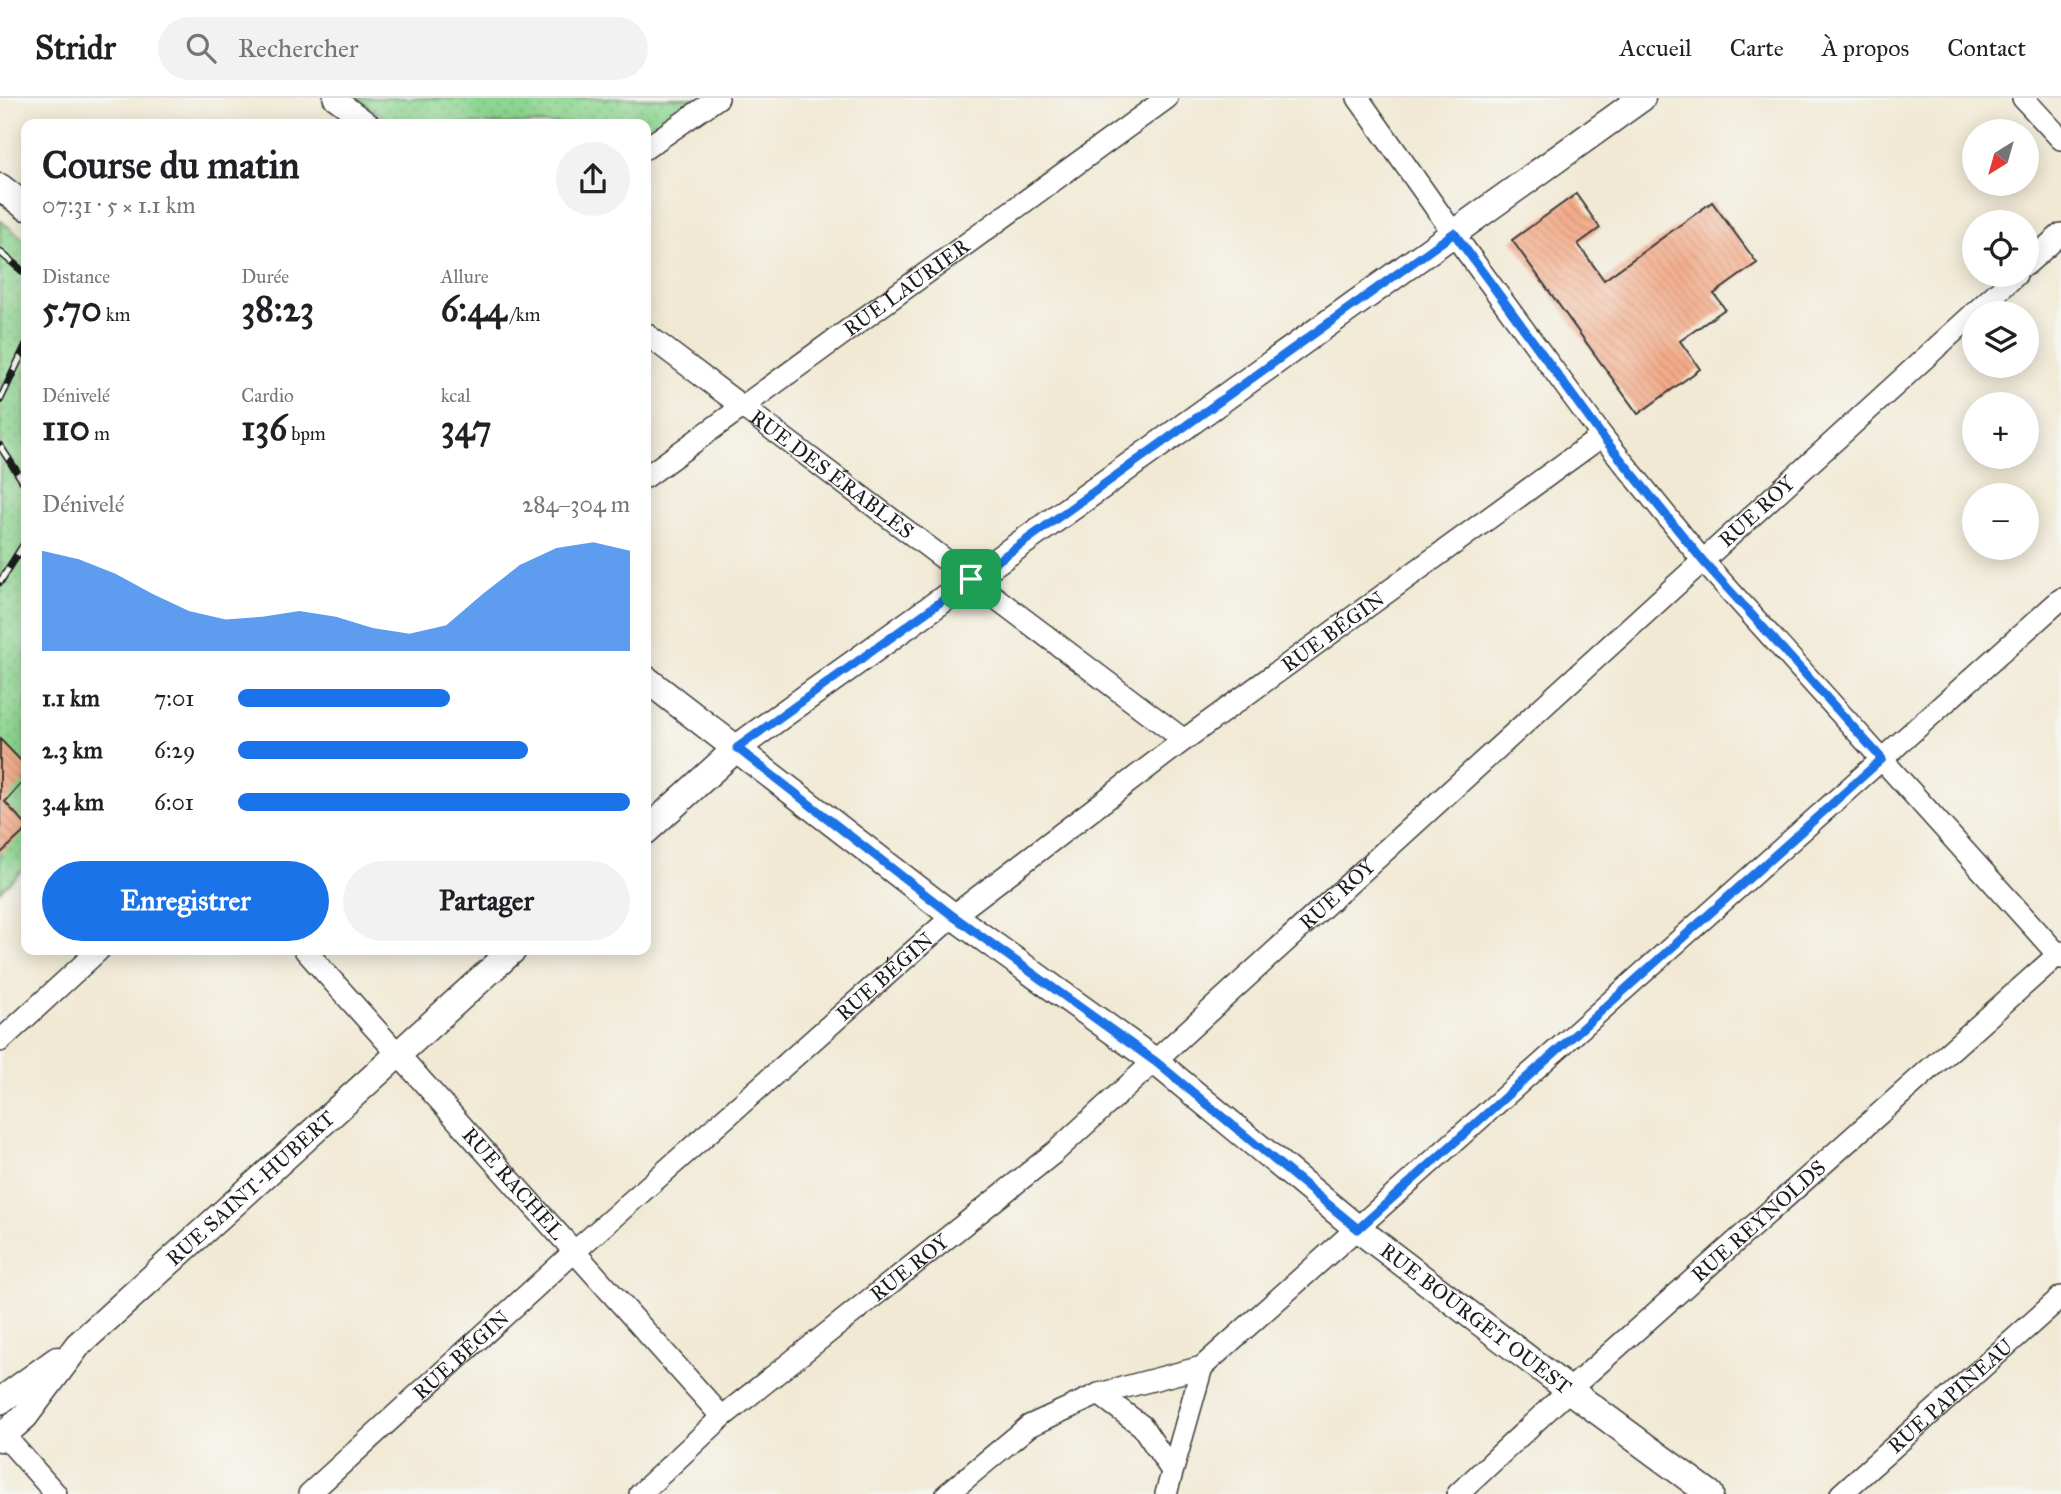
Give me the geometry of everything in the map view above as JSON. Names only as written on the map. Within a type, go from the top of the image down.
[{"type":"street","points":[[334,98],[362,119]]},
{"type":"street","points":[[651,145],[718,98]]},
{"type":"street","name":"RUE LAURIER","points":[[651,473],[1167,98]]},
{"type":"street","points":[[1358,98],[1602,436],[1703,561],[2060,955]]},
{"type":"street","points":[[651,826],[737,748],[1642,98]]},
{"type":"street","points":[[2023,98],[2061,139]]},
{"type":"street","points":[[0,187],[21,203]]},
{"type":"street","points":[[2039,253],[2061,234]]},
{"type":"street","name":"RUE ROY","points":[[640,1494],[722,1418],[1055,1152],[2003,287]]},
{"type":"street","name":"RUE DES ÉRABLES","points":[[651,338],[1184,740]]},
{"type":"street","name":"RUE BÉGIN","points":[[309,1494],[574,1252],[953,916],[1184,740],[1602,436]]},
{"type":"street","points":[[947,1494],[1029,1426],[1099,1394],[1202,1367],[2061,599]]},
{"type":"street","name":"RUE BOURGET OUEST","points":[[651,683],[953,916],[1156,1062],[1358,1229],[1710,1494]]},
{"type":"street","points":[[0,1041],[94,955]]},
{"type":"street","name":"RUE RACHEL","points":[[309,955],[722,1418]]},
{"type":"street","name":"RUE SAINT-HUBERT","points":[[1,1435],[25,1416],[78,1345],[507,955]]},
{"type":"street","name":"RUE REYNOLDS","points":[[1458,1494],[1569,1390],[2060,955]]},
{"type":"street","name":"RUE PAPINEAU","points":[[1841,1494],[2061,1297]]},
{"type":"street","points":[[0,1401],[78,1345]]},
{"type":"street","points":[[1166,1494],[1202,1367]]},
{"type":"street","points":[[1099,1394],[1142,1426],[1172,1471]]},
{"type":"street","points":[[1,1435],[56,1494]]},
{"type":"green space","points":[[357,98],[695,98],[651,129],[651,119],[386,119]]},
{"type":"green space","points":[[0,220],[21,237],[21,872],[0,891]]},
{"type":"building","points":[[1576,194],[1600,228],[1578,244],[1604,280],[1712,202],[1757,263],[1714,294],[1725,309],[1680,341],[1700,369],[1638,414],[1512,240]]},
{"type":"building","points":[[0,739],[21,761],[21,784],[5,802],[21,820],[21,835],[0,854]]},
{"type":"railway","points":[[0,252],[21,270]]},
{"type":"railway","points":[[0,400],[21,356]]},
{"type":"railway","points":[[0,446],[21,478]]},
{"type":"railway","points":[[0,582],[21,549]]},
{"type":"route","points":[[1454,233],[1602,436],[1703,561],[1882,759],[1358,1229],[1156,1062],[953,916],[737,748],[971,579],[1454,233]]}]
